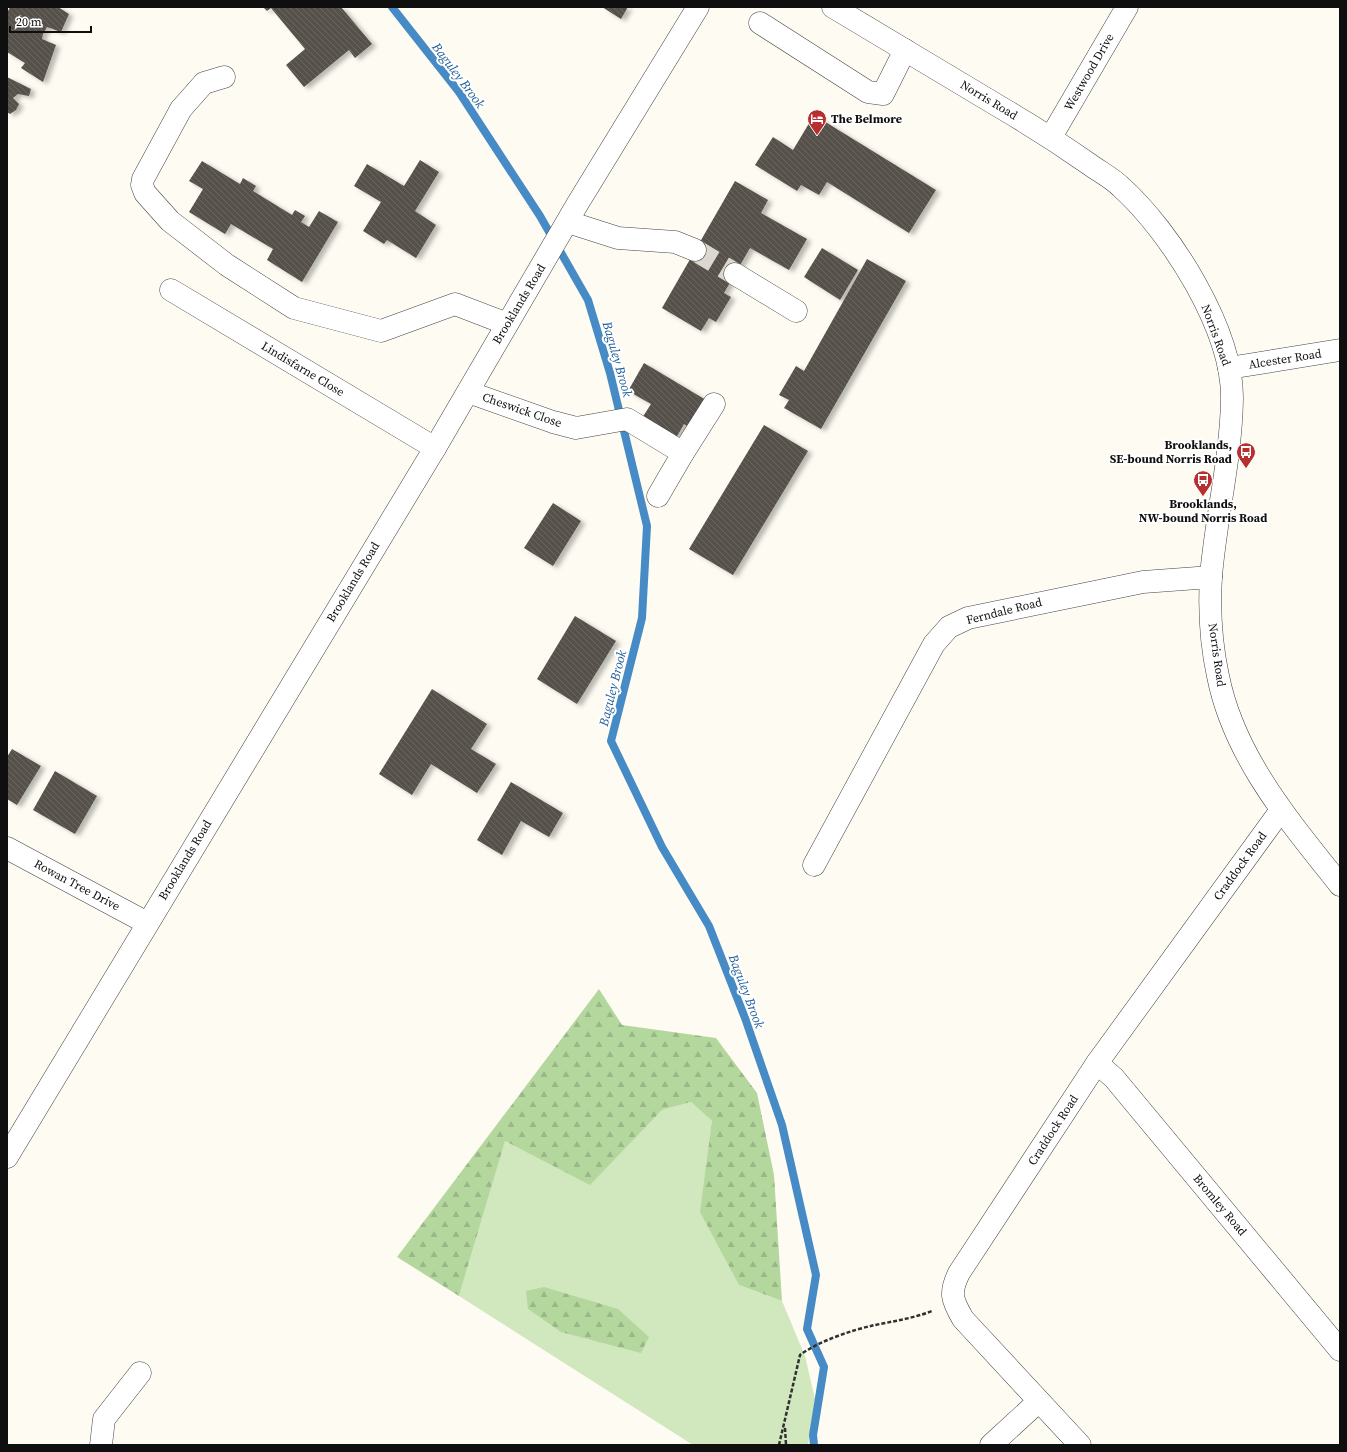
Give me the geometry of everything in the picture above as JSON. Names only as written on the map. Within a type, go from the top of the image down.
[{"type":"street","name":"Brooklands Road","points":[[7,1157],[435,448],[578,203],[698,7]]},
{"type":"street","name":"Norris Road","points":[[833,7],[1051,138],[1120,186],[1155,224],[1177,253],[1198,287],[1215,326],[1229,368],[1232,398],[1230,436],[1211,577],[1211,629],[1220,684],[1233,726],[1251,762],[1281,810],[1340,885]]},
{"type":"street","name":"Westwood Drive","points":[[1051,138],[1127,7]]},
{"type":"street","points":[[760,23],[868,92],[883,94],[905,50]]},
{"type":"street","points":[[224,76],[204,83],[181,109],[143,179],[142,185],[145,194],[170,221],[227,265],[294,308],[381,331],[455,304],[507,324]]},
{"type":"street","points":[[568,222],[618,238],[675,242],[695,250]]},
{"type":"street","points":[[734,274],[796,311]]},
{"type":"street","name":"Lindisfarne Close","points":[[171,290],[435,448]]},
{"type":"street","name":"Alcester Road","points":[[1229,368],[1340,350]]},
{"type":"street","name":"Cheswick Close","points":[[468,392],[553,422],[576,428],[627,419],[683,453]]},
{"type":"street","points":[[658,496],[714,404]]},
{"type":"street","name":"Ferndale Road","points":[[814,865],[934,644],[949,627],[968,618],[1143,582],[1211,577]]},
{"type":"street","name":"Craddock Road","points":[[953,1302],[952,1286],[959,1273],[1097,1063],[1281,810]]},
{"type":"street","name":"Rowan Tree Drive","points":[[7,848],[147,923]]},
{"type":"street","name":"Bromley Road","points":[[1097,1063],[1114,1078],[1340,1350]]},
{"type":"street","points":[[953,1302],[963,1319],[1080,1445]]},
{"type":"street","points":[[101,1445],[104,1420],[140,1373]]},
{"type":"street","points":[[992,1445],[1039,1401]]},
{"type":"path","points":[[779,1445],[800,1355],[826,1341],[873,1325],[908,1319],[953,1302]]},
{"type":"path","points":[[785,1424],[786,1445]]},
{"type":"green space","points":[[599,989],[622,1025],[716,1038],[757,1093],[774,1175],[782,1301],[739,1285],[700,1212],[712,1121],[691,1102],[662,1110],[590,1185],[505,1141],[459,1296],[397,1257]]},
{"type":"green space","points":[[691,1102],[712,1121],[708,1159],[739,1285],[782,1301],[805,1356],[815,1399],[808,1445],[693,1445],[459,1296],[505,1140],[590,1184],[662,1110]]},
{"type":"green space","points":[[544,1287],[618,1309],[649,1337],[641,1353],[561,1332],[528,1309],[526,1291]]},
{"type":"building","points":[[10,7],[58,7],[69,14],[61,32],[47,27],[43,34],[42,39],[56,45],[43,82],[21,68],[25,63],[7,52],[7,13]]},
{"type":"building","points":[[263,7],[341,7],[372,44],[355,58],[349,50],[304,87],[286,65],[305,49],[271,8],[267,11]]},
{"type":"building","points":[[602,7],[628,7],[621,19]]},
{"type":"building","points":[[7,77],[31,89],[29,96],[18,94],[13,98],[19,104],[16,110],[10,114],[7,112]]},
{"type":"building","points":[[814,115],[936,190],[909,233],[827,182],[819,195],[801,185],[797,191],[755,165],[773,137],[793,150]]},
{"type":"building","points":[[420,160],[439,172],[415,211],[436,225],[416,258],[387,240],[384,244],[363,231],[381,202],[354,186],[367,164],[404,186]]},
{"type":"building","points":[[202,161],[240,184],[243,178],[256,186],[253,191],[292,215],[295,210],[305,216],[301,222],[309,227],[319,211],[338,222],[302,282],[267,260],[273,249],[231,224],[225,234],[189,212],[203,189],[189,181]]},
{"type":"building","points":[[735,181],[768,200],[761,213],[807,239],[789,270],[750,248],[724,293],[731,297],[716,322],[709,318],[701,331],[662,308]]},
{"type":"building","points":[[822,248],[858,270],[840,300],[804,277]]},
{"type":"building","points":[[867,259],[906,281],[821,429],[784,408],[789,400],[779,395],[796,366],[804,371]]},
{"type":"building","points":[[644,363],[711,403],[695,431],[684,424],[676,438],[642,418],[651,404],[628,391]]},
{"type":"building","points":[[764,425],[808,451],[733,575],[689,549]]},
{"type":"building","points":[[553,503],[581,521],[553,566],[524,548]]},
{"type":"building","points":[[575,616],[616,641],[577,704],[537,679]]},
{"type":"building","points":[[432,689],[487,724],[471,749],[496,764],[477,793],[431,764],[412,795],[379,774]]},
{"type":"building","points":[[12,749],[41,766],[17,805],[7,799],[7,757]]},
{"type":"building","points":[[55,771],[97,796],[75,834],[33,810]]},
{"type":"building","points":[[511,782],[563,813],[549,837],[521,821],[502,855],[477,840]]},
{"type":"waterway","name":"Baguley Brook","points":[[392,7],[459,92],[540,216],[588,300],[610,373],[647,526],[642,618],[611,741],[662,847],[709,926],[745,1018],[782,1125],[816,1275],[807,1329],[824,1367],[813,1435],[814,1445]]},
{"type":"tunnel","points":[[695,250],[735,274]]},
{"type":"place","name":"The Belmore","points":[[817,136]]},
{"type":"place","name":"Brooklands, SE-bound Norris Road","points":[[1246,469]]},
{"type":"place","name":"Brooklands, NW-bound Norris Road","points":[[1203,497]]}]
